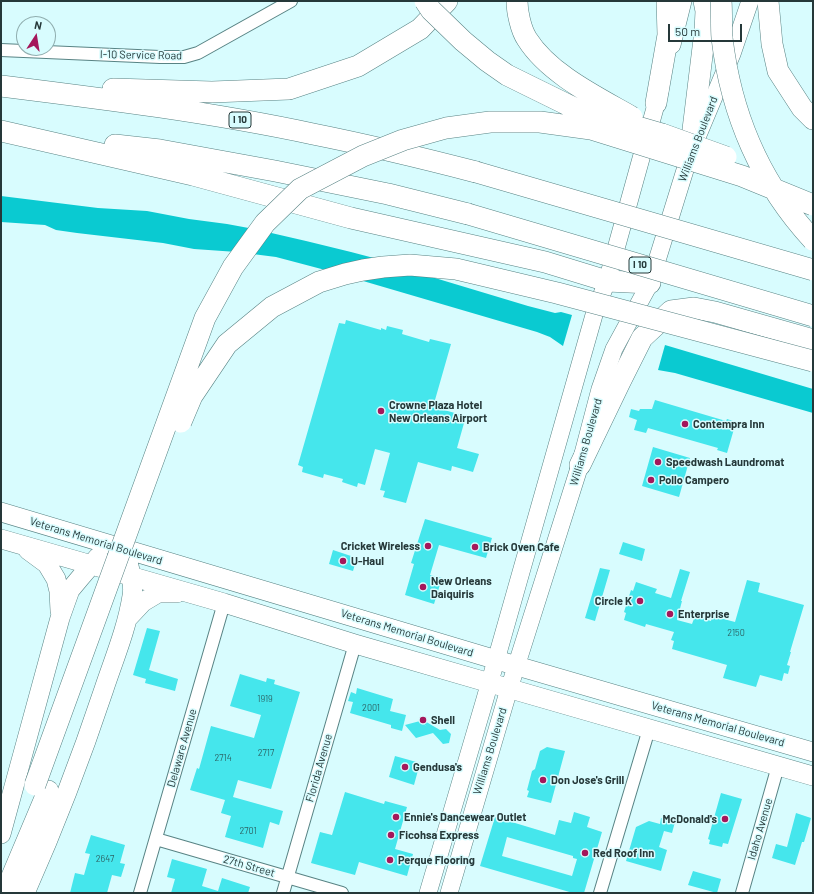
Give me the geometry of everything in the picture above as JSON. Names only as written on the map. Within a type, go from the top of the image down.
[{"type":"highway","points":[[425,1],[431,10],[463,42],[507,76],[576,109],[662,134],[813,190]]},
{"type":"highway","points":[[1,86],[212,92],[289,89],[358,66],[420,28],[447,1]]},
{"type":"highway","points":[[517,1],[520,22],[526,39],[542,58],[564,77],[662,134]]},
{"type":"highway","points":[[656,103],[668,35],[667,1]]},
{"type":"highway","points":[[690,154],[705,31],[706,11],[704,1]]},
{"type":"highway","points":[[721,1],[722,37],[731,88],[743,128],[763,171],[787,210],[813,240]]},
{"type":"highway","points":[[768,1],[772,44],[778,71],[802,108],[813,119]]},
{"type":"highway","name":"I 10","points":[[1,86],[141,104],[234,119],[320,135],[396,152],[476,172],[813,270]]},
{"type":"highway","points":[[5,893],[205,318],[232,266],[265,223],[300,189],[363,156],[403,140],[446,128],[490,122],[540,122],[591,128],[742,176],[813,205]]},
{"type":"highway","points":[[1,131],[193,175],[351,218],[545,262],[607,281],[650,283]]},
{"type":"highway","name":"I 10","points":[[1,131],[160,150],[260,168],[388,194],[468,214],[813,316]]},
{"type":"highway","points":[[545,262],[584,284],[592,295],[594,314]]},
{"type":"highway","points":[[1,872],[41,788],[170,447],[192,396],[227,344],[272,307],[319,282],[363,270],[410,265],[456,269],[557,293],[813,361]]},
{"type":"highway","points":[[580,465],[642,338],[671,311],[694,308],[715,312],[813,340]]},
{"type":"main road","name":"Williams Boulevard","points":[[428,893],[490,683],[594,314],[607,281],[683,1]]},
{"type":"main road","name":"Williams Boulevard","points":[[448,893],[516,666],[580,465],[600,389],[614,349],[650,283],[690,154],[732,54],[750,1]]},
{"type":"main road","name":"Veterans Memorial Boulevard","points":[[1,512],[516,666],[813,752]]},
{"type":"main road","name":"Veterans Memorial Boulevard","points":[[1,539],[224,603],[355,644],[509,689],[813,776]]},
{"type":"main road","points":[[19,544],[47,564],[56,579],[59,591],[60,618]]},
{"type":"main road","points":[[1,834],[60,618],[70,590],[101,555],[120,548],[131,576],[133,594],[128,618],[89,733],[25,893]]},
{"type":"main road","points":[[128,618],[143,602],[158,594],[187,593]]},
{"type":"main road","points":[[288,623],[330,623],[371,634],[377,634],[383,626]]},
{"type":"main road","points":[[678,737],[681,730],[685,726],[691,723],[705,721]]},
{"type":"main road","points":[[778,766],[813,770]]},
{"type":"street","name":"I-10 Service Road","points":[[1,50],[160,57],[184,56],[198,53],[291,1]]},
{"type":"street","name":"Delaware Avenue","points":[[140,893],[224,603]]},
{"type":"street","name":"Florida Avenue","points":[[283,893],[355,644]]},
{"type":"street","points":[[600,893],[649,729]]},
{"type":"street","name":"Idaho Avenue","points":[[742,893],[778,766]]},
{"type":"street","name":"27th Street","points":[[156,840],[342,893]]},
{"type":"water","points":[[1,196],[98,208],[147,211],[254,229],[389,262],[425,275],[528,306],[555,313],[561,312],[572,315],[563,346],[550,337],[537,332],[276,257],[194,249],[163,243],[77,233],[56,230],[45,225],[1,222]]},
{"type":"water","points":[[665,345],[813,389],[813,413],[675,373],[658,370]]},
{"type":"building","name":"Crowne Plaza Hotel New Orleans Airport","points":[[346,320],[381,330],[381,328],[386,330],[387,326],[403,330],[402,334],[429,342],[430,339],[451,344],[433,407],[466,416],[457,448],[479,454],[473,472],[452,466],[451,471],[418,462],[406,503],[383,497],[385,491],[380,490],[390,453],[375,449],[365,485],[358,483],[357,487],[342,482],[343,479],[324,474],[323,478],[302,472],[303,467],[298,465],[339,323],[345,324]]},
{"type":"building","name":"Contempra Inn","points":[[655,400],[726,421],[727,419],[736,422],[727,453],[717,450],[718,448],[648,428],[646,433],[634,430],[637,420],[629,417],[631,409],[639,411],[640,409],[652,409]]},
{"type":"building","points":[[653,447],[690,458],[679,497],[642,486]]},
{"type":"building","points":[[425,519],[492,538],[486,558],[439,545],[430,575],[442,578],[434,604],[405,595],[414,564],[411,563]]},
{"type":"building","points":[[623,542],[645,549],[642,561],[619,554]]},
{"type":"building","name":"U-Haul","points":[[333,550],[357,558],[353,571],[329,564]]},
{"type":"building","points":[[600,568],[610,570],[595,621],[585,618]]},
{"type":"building","points":[[680,569],[690,572],[677,620],[692,624],[695,616],[711,621],[712,616],[735,622],[747,580],[760,583],[758,592],[804,605],[790,652],[787,665],[790,666],[788,674],[784,673],[782,681],[760,675],[756,687],[723,678],[727,665],[672,649],[674,641],[671,640],[674,632],[646,624],[645,627],[624,620],[626,613],[624,612],[631,590],[633,591],[636,582],[657,589],[655,593],[671,598]]},
{"type":"building","points":[[147,628],[160,631],[149,670],[178,679],[175,691],[145,683],[146,679],[133,675]]},
{"type":"building","points":[[240,674],[266,682],[267,678],[275,680],[274,684],[300,692],[271,789],[238,780],[233,797],[283,811],[279,825],[270,822],[263,848],[225,837],[231,816],[221,813],[225,800],[190,790],[197,768],[199,769],[211,726],[254,738],[261,715],[230,706]]},
{"type":"building","points":[[357,688],[393,699],[390,711],[406,715],[402,731],[391,728],[391,725],[350,713],[353,702],[348,701],[351,692],[356,694]]},
{"type":"building","points":[[423,720],[440,730],[446,729],[451,734],[449,743],[443,744],[433,733],[416,738],[405,725],[420,721],[427,727],[422,722]]},
{"type":"building","name":"Don Jose's Grill","points":[[547,747],[565,751],[551,803],[527,797],[529,791],[527,790],[532,771],[535,769],[540,751]]},
{"type":"building","name":"Gendusa's","points":[[395,756],[420,763],[414,785],[389,777]]},
{"type":"building","points":[[345,792],[384,804],[385,801],[407,807],[395,849],[413,854],[407,876],[359,862],[355,875],[311,863],[320,832],[332,835]]},
{"type":"building","name":"McDonald's","points":[[721,793],[742,799],[728,844],[723,843],[722,847],[709,844],[710,840],[708,839]]},
{"type":"building","name":"Red Roof Inn","points":[[574,812],[590,817],[587,827],[602,832],[584,893],[573,893],[480,866],[495,817],[555,835],[559,820],[571,823]],"holes":[[[507,837],[573,856],[573,858],[577,859],[572,876],[502,856]]]},
{"type":"building","points":[[796,813],[811,818],[795,865],[772,858],[776,844],[787,847]]},
{"type":"building","points":[[661,818],[675,822],[672,833],[664,831],[659,847],[667,850],[661,871],[626,861],[636,827],[649,821],[660,824]]},
{"type":"building","points":[[91,835],[125,845],[120,863],[125,864],[121,877],[112,875],[107,893],[70,893],[75,873],[84,875],[90,854],[85,853]]},
{"type":"building","points":[[172,859],[207,869],[202,886],[218,891],[222,878],[250,887],[248,893],[171,893],[175,879],[167,877]]},
{"type":"building","points":[[693,871],[721,879],[717,893],[688,885]]},
{"type":"place","name":"Crowne Plaza Hotel New Orleans Airport","points":[[381,411]]},
{"type":"place","name":"Contempra Inn","points":[[685,424]]},
{"type":"place","name":"Speedwash Laundromat","points":[[658,462]]},
{"type":"place","name":"Pollo Campero","points":[[651,480]]},
{"type":"place","name":"Cricket Wireless","points":[[428,546]]},
{"type":"place","name":"Brick Oven Cafe","points":[[475,547]]},
{"type":"place","name":"U-Haul","points":[[343,561]]},
{"type":"place","name":"New Orleans Daiquiris","points":[[423,587]]},
{"type":"place","name":"Circle K","points":[[640,601]]},
{"type":"place","name":"Enterprise","points":[[670,614]]},
{"type":"place","name":"Shell","points":[[423,720]]},
{"type":"place","name":"Gendusa's","points":[[405,767]]},
{"type":"place","name":"Don Jose's Grill","points":[[543,780]]},
{"type":"place","name":"Ennie's Dancewear Outlet","points":[[396,817]]},
{"type":"place","name":"McDonald's","points":[[725,819]]},
{"type":"place","name":"Ficohsa Express","points":[[391,835]]},
{"type":"place","name":"Red Roof Inn","points":[[585,853]]},
{"type":"place","name":"Perque Flooring","points":[[390,860]]}]
